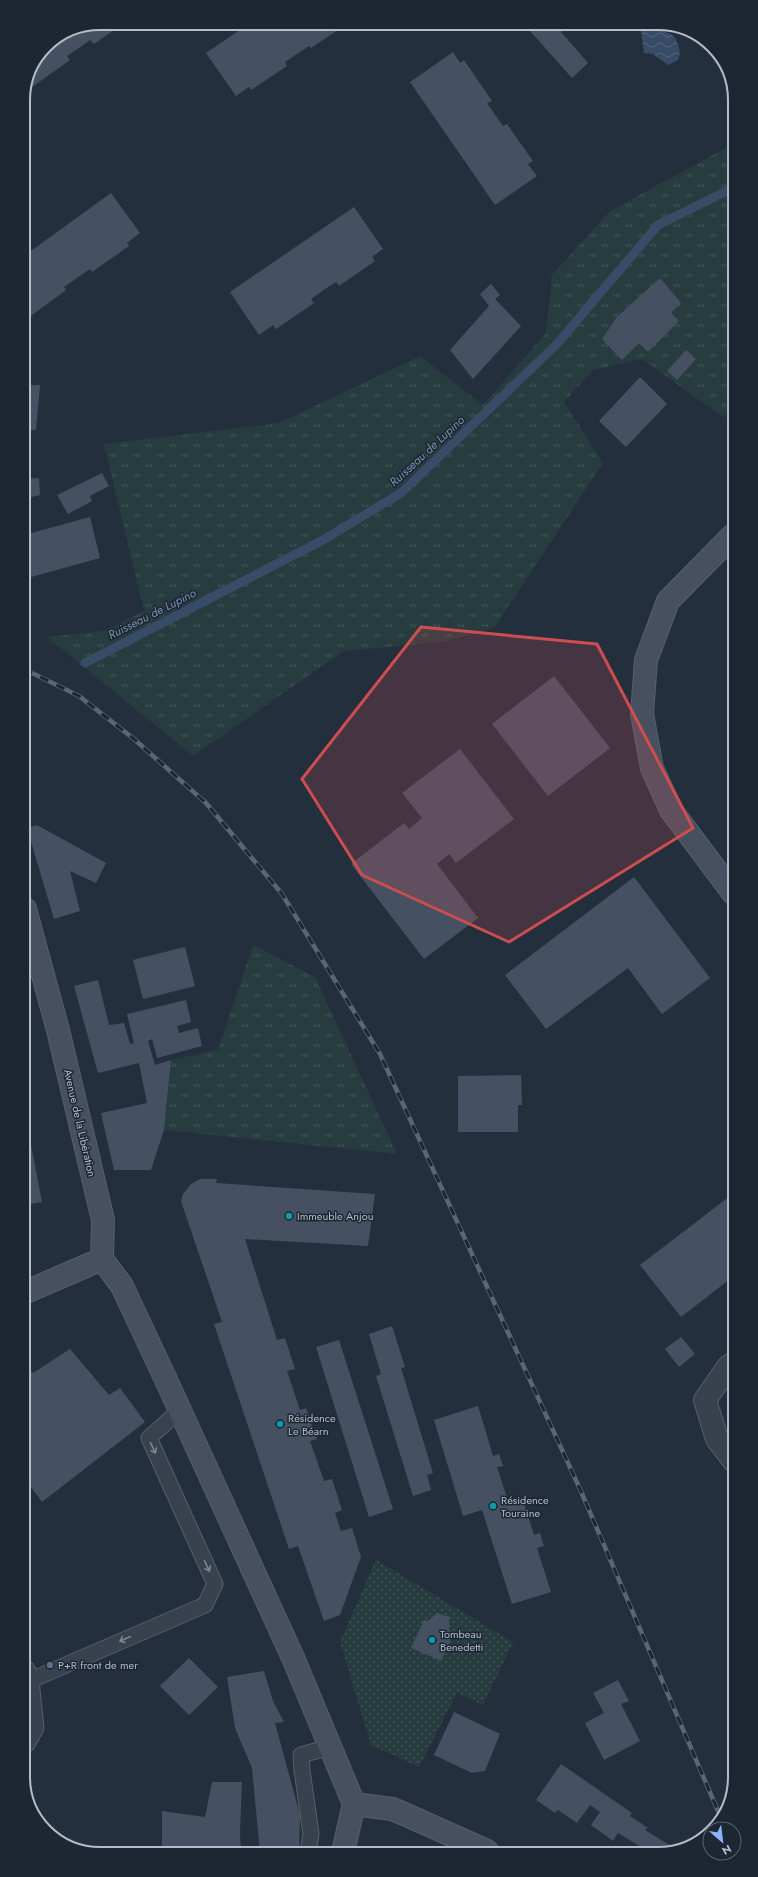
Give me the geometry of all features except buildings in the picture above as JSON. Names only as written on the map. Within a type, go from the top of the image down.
[{"type":"main road","points":[[728,540],[668,601],[646,660],[642,714],[652,768],[671,810],[728,886]]},
{"type":"main road","name":"Avenue de la Libération","points":[[30,927],[58,1030],[103,1220],[102,1259]]},
{"type":"main road","points":[[30,1290],[102,1259],[122,1286],[294,1660],[354,1804],[344,1847]]},
{"type":"main road","points":[[354,1804],[392,1809],[477,1847]]},
{"type":"street","points":[[728,1367],[705,1400],[716,1439],[728,1454]]},
{"type":"lane","points":[[30,1674],[205,1605],[215,1584],[149,1438],[180,1410]]},
{"type":"lane","points":[[30,1682],[36,1728],[30,1739]]},
{"type":"lane","points":[[309,1847],[311,1834],[301,1755],[330,1747]]},
{"type":"highlighted area","points":[[421,627],[597,644],[693,828],[509,942],[362,875],[302,779]]},
{"type":"green space","points":[[728,147],[728,413],[723,417],[642,359],[593,370],[564,402],[603,463],[494,628],[443,642],[344,651],[193,756],[47,637],[104,631],[144,611],[104,444],[279,423],[420,356],[483,405],[546,333],[552,275],[610,211]]},
{"type":"green space","points":[[253,945],[315,977],[397,1154],[164,1130],[171,1060],[218,1050]]},
{"type":"green space","points":[[376,1560],[513,1642],[483,1705],[457,1693],[419,1767],[371,1745],[340,1642]]},
{"type":"water","points":[[663,30],[674,36],[680,51],[678,60],[668,65],[653,54],[644,53],[641,31]]},
{"type":"waterway","name":"Ruisseau de Lupino","points":[[85,663],[323,540],[401,493],[556,345],[658,225],[728,190]]},
{"type":"railway","points":[[30,672],[79,696],[134,739],[206,803],[282,894],[380,1054],[580,1489],[719,1813]]},
{"type":"place","name":"Immeuble Anjou","points":[[289,1216]]},
{"type":"place","name":"Résidence Le Béarn","points":[[280,1424]]},
{"type":"place","name":"Résidence Touraine","points":[[493,1506]]},
{"type":"place","name":"Tombeau Benedetti","points":[[432,1640]]},
{"type":"place","name":"P+R front de mer","points":[[50,1665]]}]
